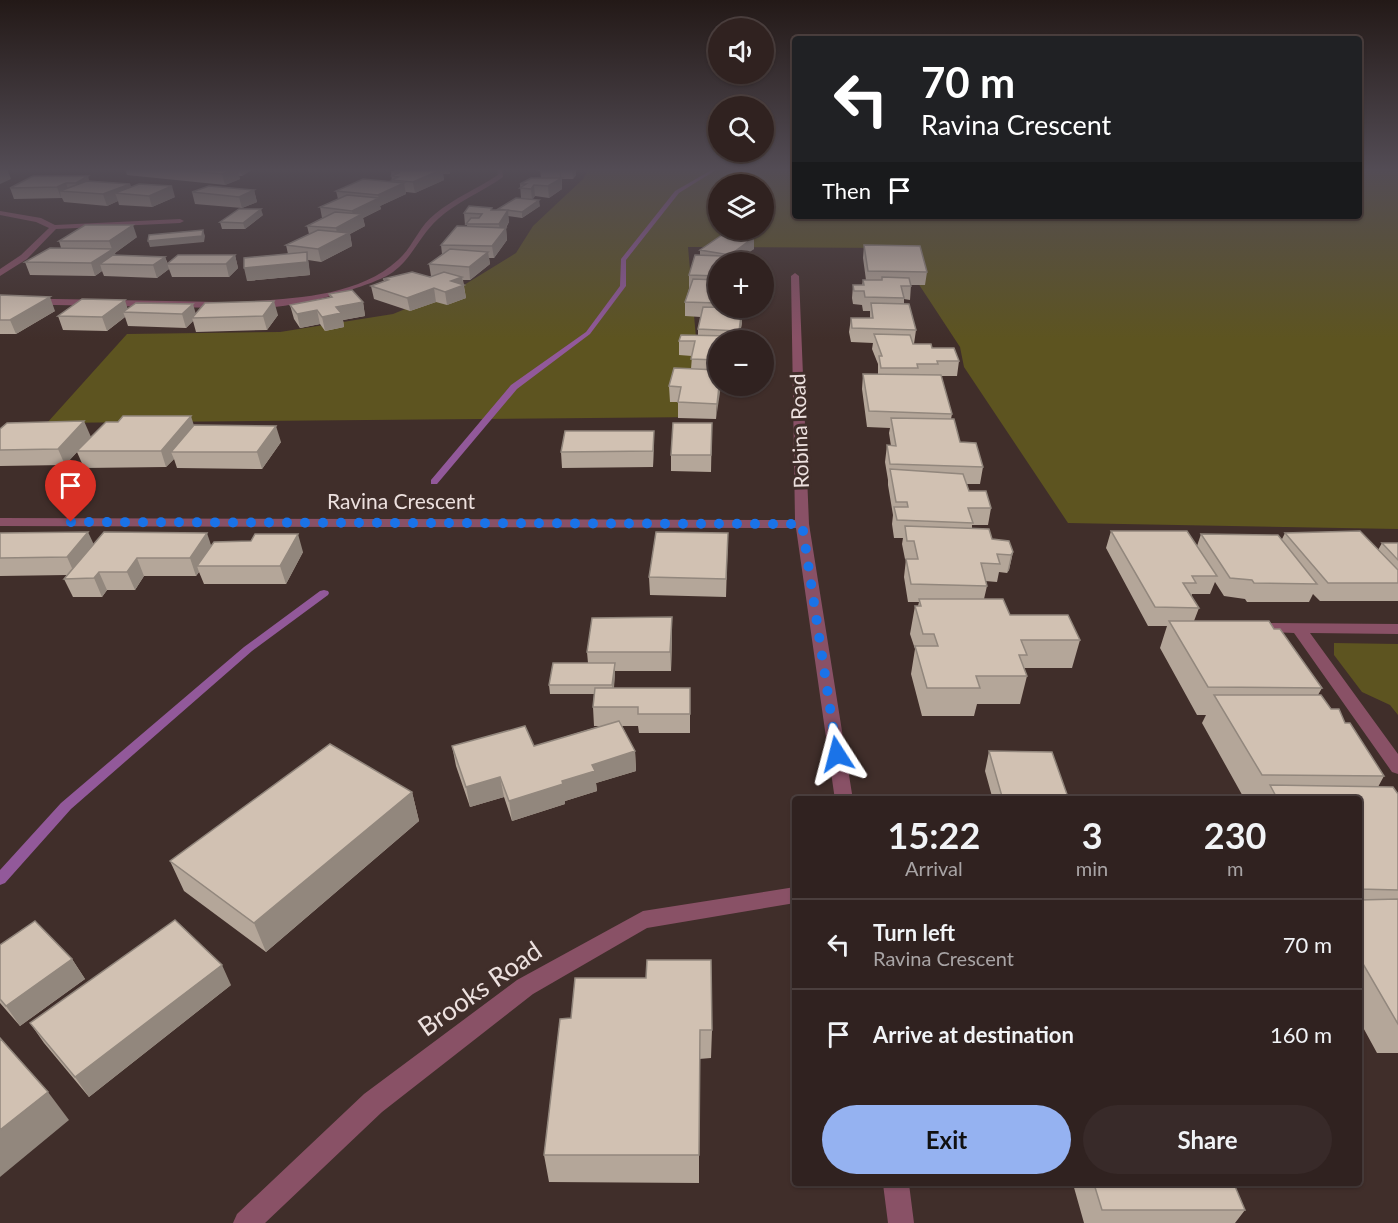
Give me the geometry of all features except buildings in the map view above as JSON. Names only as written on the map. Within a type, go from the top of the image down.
[{"type":"street","points":[[50,225],[54,227],[94,225]]},
{"type":"street","points":[[246,304],[279,303],[341,292],[380,276],[402,260],[426,225]]},
{"type":"street","points":[[0,273],[24,257],[54,227]]},
{"type":"street","name":"Robina Road","points":[[795,276],[802,524],[843,796]]},
{"type":"street","points":[[0,301],[234,304]]},
{"type":"street","name":"Ravina Crescent","points":[[0,522],[802,524]]},
{"type":"street","points":[[1242,628],[1398,629]]},
{"type":"street","points":[[1299,629],[1398,767]]},
{"type":"street","name":"Brooks Road","points":[[246,1223],[373,1103],[525,987],[643,920],[792,895]]},
{"type":"street","points":[[896,1186],[901,1223]]},
{"type":"shaded area","points":[[534,225],[708,225],[708,240],[774,240],[774,225],[1398,225],[1398,529],[1068,523],[964,367],[960,347],[895,248],[688,247],[703,417],[47,423],[127,334],[280,332],[393,314],[464,285],[516,253]]},
{"type":"shaded area","points":[[1334,643],[1398,644],[1398,715],[1390,705],[1362,692],[1334,655]]},
{"type":"waterway","points":[[434,482],[514,387],[588,333],[623,286],[623,260],[651,225]]},
{"type":"waterway","points":[[0,879],[66,806],[248,649],[324,593]]},
{"type":"route","points":[[71,522],[802,524],[837,754]]}]
